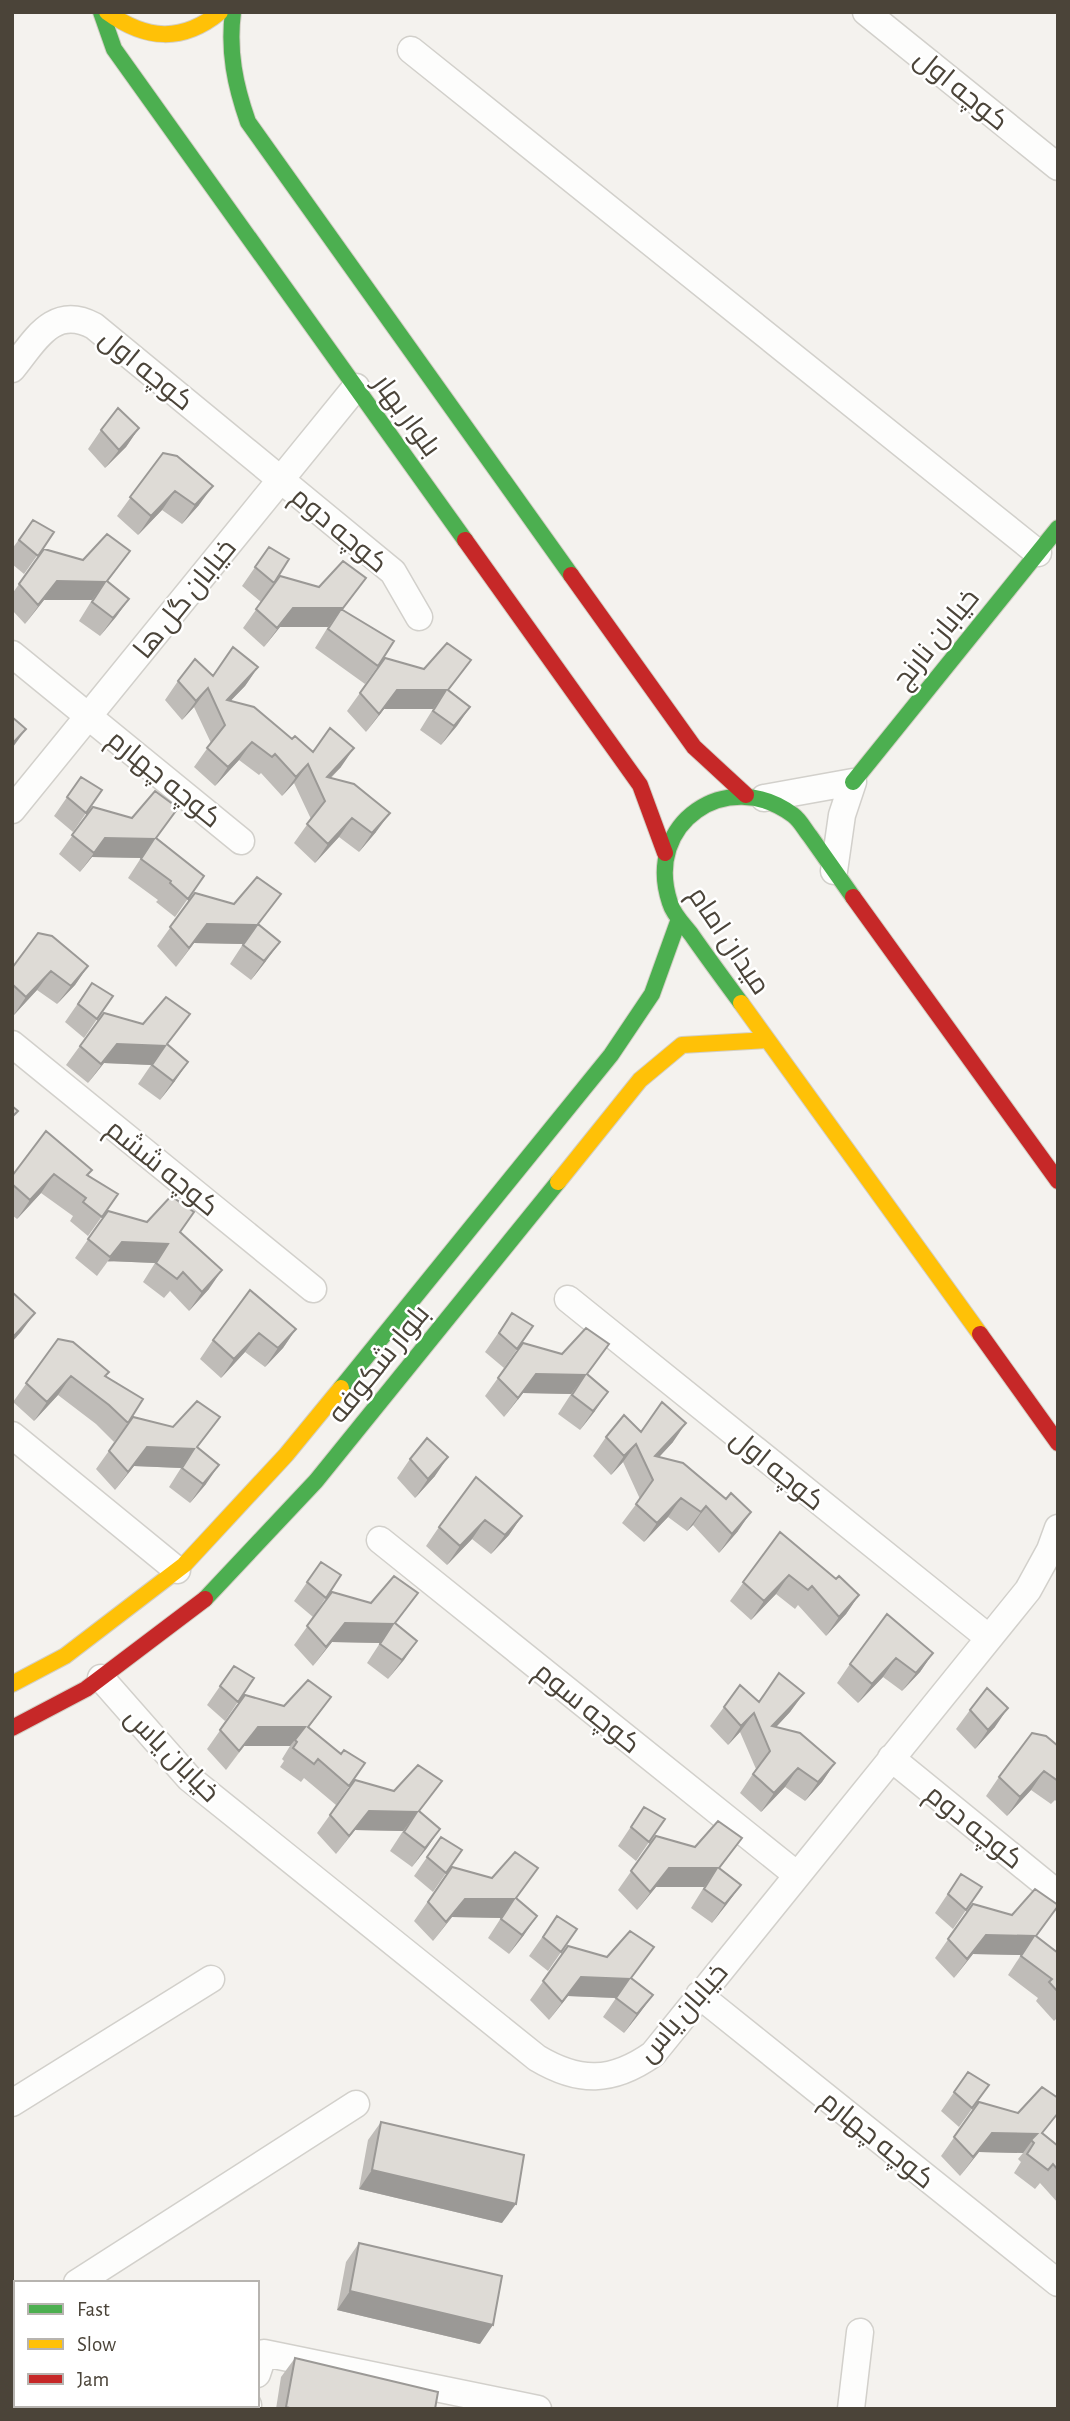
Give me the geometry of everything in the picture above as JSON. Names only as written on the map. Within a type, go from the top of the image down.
[{"type":"street","name":"بلوار بهار","points":[[101,12],[114,49],[640,785],[665,853]]},
{"type":"street","points":[[107,12],[123,25],[159,36],[196,29],[220,12]]},
{"type":"street","name":"بلوار بهار","points":[[233,12],[229,35],[233,80],[248,122],[694,747],[755,797]]},
{"type":"street","name":"کوچه اول","points":[[866,12],[1058,167]]},
{"type":"street","points":[[411,50],[1038,552]]},
{"type":"street","name":"کوچه اول","points":[[12,369],[47,326],[71,318],[86,322],[281,480]]},
{"type":"street","name":"خیابان گل ها","points":[[12,810],[356,387]]},
{"type":"street","name":"کوچه دوم","points":[[281,480],[393,572],[419,617]]},
{"type":"street","name":"خیابان نارنج","points":[[853,782],[1058,528]]},
{"type":"street","points":[[12,654],[89,716]]},
{"type":"street","name":"کوچه چهارم","points":[[89,716],[241,841]]},
{"type":"street","points":[[755,797],[853,782],[842,815],[834,871]]},
{"type":"street","name":"میدان امام","points":[[755,797],[728,796],[711,801],[695,809],[682,822],[665,853],[664,888],[670,905],[1058,1443]]},
{"type":"street","points":[[755,797],[780,806],[794,816],[1058,1181]]},
{"type":"street","name":"بلوار شکوفه","points":[[12,1684],[65,1656],[177,1570],[286,1455],[611,1055],[652,994],[679,919]]},
{"type":"street","name":"بلوار شکوفه","points":[[12,1728],[86,1689],[211,1594],[316,1481],[640,1080],[682,1045],[767,1040]]},
{"type":"street","name":"کوچه ششم","points":[[12,1044],[313,1289]]},
{"type":"street","name":"کوچه اول","points":[[568,1299],[989,1638]]},
{"type":"street","points":[[12,1436],[177,1570]]},
{"type":"street","name":"خیابان یاس","points":[[101,1678],[189,1778],[537,2058],[555,2069],[575,2076],[617,2074],[636,2066],[653,2054],[797,1875],[897,1763],[989,1638],[1028,1590],[1050,1550],[1058,1528]]},
{"type":"street","name":"کوچه سوم","points":[[380,1539],[797,1875]]},
{"type":"street","points":[[1028,1590],[1058,1578]]},
{"type":"street","points":[[897,1763],[1058,1893]]},
{"type":"street","points":[[12,2104],[211,1979]]},
{"type":"street","name":"کوچه چهارم","points":[[699,1995],[1058,2283]]},
{"type":"street","points":[[80,2281],[356,2104]]},
{"type":"street","points":[[851,2409],[860,2332]]},
{"type":"street","points":[[259,2368],[264,2353],[538,2409]]},
{"type":"building","points":[[118,408],[139,428],[119,450],[101,430]]},
{"type":"building","points":[[163,453],[177,456],[213,486],[195,505],[175,491],[151,516],[130,497]]},
{"type":"building","points":[[33,520],[54,532],[38,556],[19,540]]},
{"type":"building","points":[[107,534],[130,551],[107,581],[129,599],[113,618],[92,602],[105,582],[57,581],[38,605],[19,584],[44,549],[83,560]]},
{"type":"building","points":[[269,547],[289,559],[274,583],[255,567]]},
{"type":"building","points":[[343,561],[366,578],[343,608],[293,608],[277,628],[256,609],[280,576],[319,587]]},
{"type":"building","points":[[341,609],[394,641],[378,666],[328,629]]},
{"type":"building","points":[[447,643],[471,660],[448,690],[470,707],[454,726],[433,711],[446,690],[397,690],[379,714],[360,693],[385,658],[424,669]]},
{"type":"building","points":[[233,647],[258,667],[227,700],[254,707],[292,739],[295,736],[313,752],[330,728],[354,748],[327,777],[354,784],[390,813],[372,833],[352,818],[328,844],[307,824],[325,801],[308,764],[296,777],[275,754],[272,757],[252,742],[228,767],[207,748],[225,725],[208,688],[196,701],[178,681],[195,659],[213,676]]},
{"type":"building","points":[[12,717],[26,729],[12,744]]},
{"type":"building","points":[[81,777],[102,790],[86,813],[67,797]]},
{"type":"building","points":[[155,791],[178,808],[156,838],[204,876],[188,899],[170,883],[171,881],[141,859],[154,839],[105,838],[94,853],[72,835],[93,807],[132,818]]},
{"type":"building","points":[[257,877],[281,894],[258,924],[280,942],[264,961],[243,945],[257,925],[207,924],[189,948],[170,927],[195,893],[234,904]]},
{"type":"building","points":[[38,933],[52,936],[88,966],[71,986],[51,971],[26,997],[12,984],[12,968]]},
{"type":"building","points":[[92,983],[113,996],[97,1019],[78,1004]]},
{"type":"building","points":[[166,997],[190,1014],[167,1044],[188,1062],[173,1081],[152,1065],[165,1046],[117,1044],[101,1064],[80,1046],[104,1013],[143,1024]]},
{"type":"building","points":[[12,1106],[18,1111],[12,1117]]},
{"type":"building","points":[[46,1131],[92,1170],[87,1175],[118,1194],[102,1217],[83,1202],[86,1198],[54,1174],[30,1200],[12,1184],[12,1176]]},
{"type":"building","points":[[171,1196],[194,1212],[180,1232],[222,1270],[202,1292],[183,1272],[177,1279],[156,1263],[168,1244],[122,1242],[110,1257],[88,1239],[108,1211],[147,1222]]},
{"type":"building","points":[[250,1290],[296,1329],[278,1348],[259,1333],[234,1359],[213,1340]]},
{"type":"building","points":[[12,1292],[35,1313],[14,1336],[12,1333]]},
{"type":"building","points":[[512,1313],[533,1326],[517,1349],[499,1333]]},
{"type":"building","points":[[586,1328],[609,1344],[587,1374],[608,1392],[593,1411],[572,1395],[585,1375],[536,1374],[518,1398],[498,1378],[523,1343],[562,1354]]},
{"type":"building","points":[[58,1339],[73,1342],[109,1372],[105,1376],[143,1399],[128,1423],[71,1376],[47,1402],[26,1383]]},
{"type":"building","points":[[197,1401],[220,1417],[197,1447],[219,1465],[203,1484],[182,1468],[194,1449],[147,1447],[128,1472],[109,1451],[133,1417],[173,1427]]},
{"type":"building","points":[[662,1402],[686,1423],[655,1456],[683,1463],[726,1499],[731,1493],[751,1512],[732,1534],[706,1506],[701,1512],[681,1498],[657,1523],[636,1504],[653,1480],[636,1444],[624,1456],[606,1437],[624,1415],[641,1432]]},
{"type":"building","points":[[427,1438],[448,1457],[428,1479],[410,1459]]},
{"type":"building","points":[[476,1477],[522,1516],[505,1535],[485,1520],[460,1546],[439,1527]]},
{"type":"building","points":[[780,1532],[836,1579],[839,1576],[859,1595],[839,1617],[812,1586],[808,1590],[789,1575],[764,1601],[743,1582]]},
{"type":"building","points":[[321,1562],[341,1575],[326,1598],[307,1582]]},
{"type":"building","points":[[394,1576],[418,1593],[395,1623],[417,1641],[402,1660],[380,1644],[393,1624],[345,1623],[326,1647],[307,1626],[332,1592],[371,1603]]},
{"type":"building","points":[[887,1614],[933,1653],[916,1673],[896,1658],[872,1684],[850,1664]]},
{"type":"building","points":[[234,1666],[254,1678],[238,1702],[220,1686]]},
{"type":"building","points":[[779,1673],[804,1693],[772,1726],[800,1733],[835,1763],[818,1782],[798,1768],[774,1793],[753,1774],[770,1751],[754,1713],[741,1726],[724,1707],[740,1685],[759,1702]]},
{"type":"building","points":[[308,1680],[331,1697],[308,1727],[341,1754],[344,1750],[365,1763],[349,1786],[318,1759],[314,1764],[293,1748],[297,1742],[295,1740],[305,1727],[258,1727],[239,1751],[220,1730],[245,1695],[284,1706]]},
{"type":"building","points":[[987,1688],[1008,1708],[988,1730],[970,1710]]},
{"type":"building","points":[[1032,1733],[1046,1736],[1058,1746],[1058,1781],[1044,1771],[1020,1797],[999,1777]]},
{"type":"building","points":[[418,1765],[442,1781],[419,1811],[440,1829],[425,1848],[404,1832],[417,1812],[369,1811],[349,1836],[330,1815],[355,1780],[394,1791]]},
{"type":"building","points":[[644,1807],[665,1819],[649,1842],[631,1827]]},
{"type":"building","points":[[718,1821],[742,1838],[719,1868],[741,1885],[725,1904],[704,1889],[717,1868],[669,1868],[650,1892],[631,1871],[656,1836],[695,1847]]},
{"type":"building","points":[[441,1837],[462,1850],[446,1873],[427,1857]]},
{"type":"building","points":[[515,1852],[538,1868],[516,1898],[537,1916],[522,1935],[501,1919],[514,1899],[465,1899],[446,1922],[428,1902],[452,1867],[492,1878]]},
{"type":"building","points":[[961,1874],[982,1887],[966,1910],[948,1894]]},
{"type":"building","points":[[1035,1889],[1058,1905],[1036,1936],[1058,1953],[1058,1992],[1049,1982],[1052,1979],[1021,1956],[1034,1936],[986,1935],[967,1959],[948,1939],[973,1904],[1012,1915]]},
{"type":"building","points":[[557,1916],[577,1929],[561,1952],[543,1937]]},
{"type":"building","points":[[630,1931],[654,1947],[631,1978],[653,1995],[637,2014],[616,1998],[629,1979],[581,1977],[562,2002],[543,1981],[568,1946],[607,1957]]},
{"type":"building","points":[[968,2072],[989,2085],[972,2108],[954,2092]]},
{"type":"building","points":[[1042,2087],[1058,2098],[1058,2113],[1042,2133],[1058,2146],[1058,2170],[1053,2164],[1048,2170],[1027,2154],[1034,2143],[1031,2140],[1037,2134],[992,2133],[973,2157],[954,2137],[979,2102],[1018,2113]]},
{"type":"building","points":[[381,2122],[524,2155],[516,2204],[372,2170]]},
{"type":"building","points":[[359,2243],[502,2276],[493,2325],[350,2291]]},
{"type":"building","points":[[295,2358],[438,2392],[435,2409],[286,2407]]},
{"type":"traffic: fast","points":[[101,12],[114,49],[465,540]]},
{"type":"traffic: fast","points":[[233,12],[231,40],[234,68],[248,122],[571,575]]},
{"type":"traffic: fast","points":[[853,782],[1058,528]]},
{"type":"traffic: fast","points":[[741,1003],[670,903],[665,874],[669,849],[680,827],[697,811],[718,800],[742,797],[768,801],[798,820],[853,897]]},
{"type":"traffic: fast","points":[[341,1388],[611,1055],[652,994],[679,919]]},
{"type":"traffic: fast","points":[[205,1599],[316,1481],[558,1182]]},
{"type":"traffic: slow","points":[[107,12],[136,28],[164,34],[192,29],[220,12]]},
{"type":"traffic: slow","points":[[741,1003],[980,1334]]},
{"type":"traffic: slow","points":[[558,1182],[640,1080],[682,1045],[767,1040]]},
{"type":"traffic: slow","points":[[12,1684],[65,1656],[184,1565],[286,1455],[341,1388]]},
{"type":"traffic: jam","points":[[465,540],[640,785],[665,853]]},
{"type":"traffic: jam","points":[[571,575],[694,747],[746,795]]},
{"type":"traffic: jam","points":[[853,897],[1058,1181]]},
{"type":"traffic: jam","points":[[980,1334],[1058,1443]]},
{"type":"traffic: jam","points":[[12,1728],[86,1689],[205,1599]]}]
